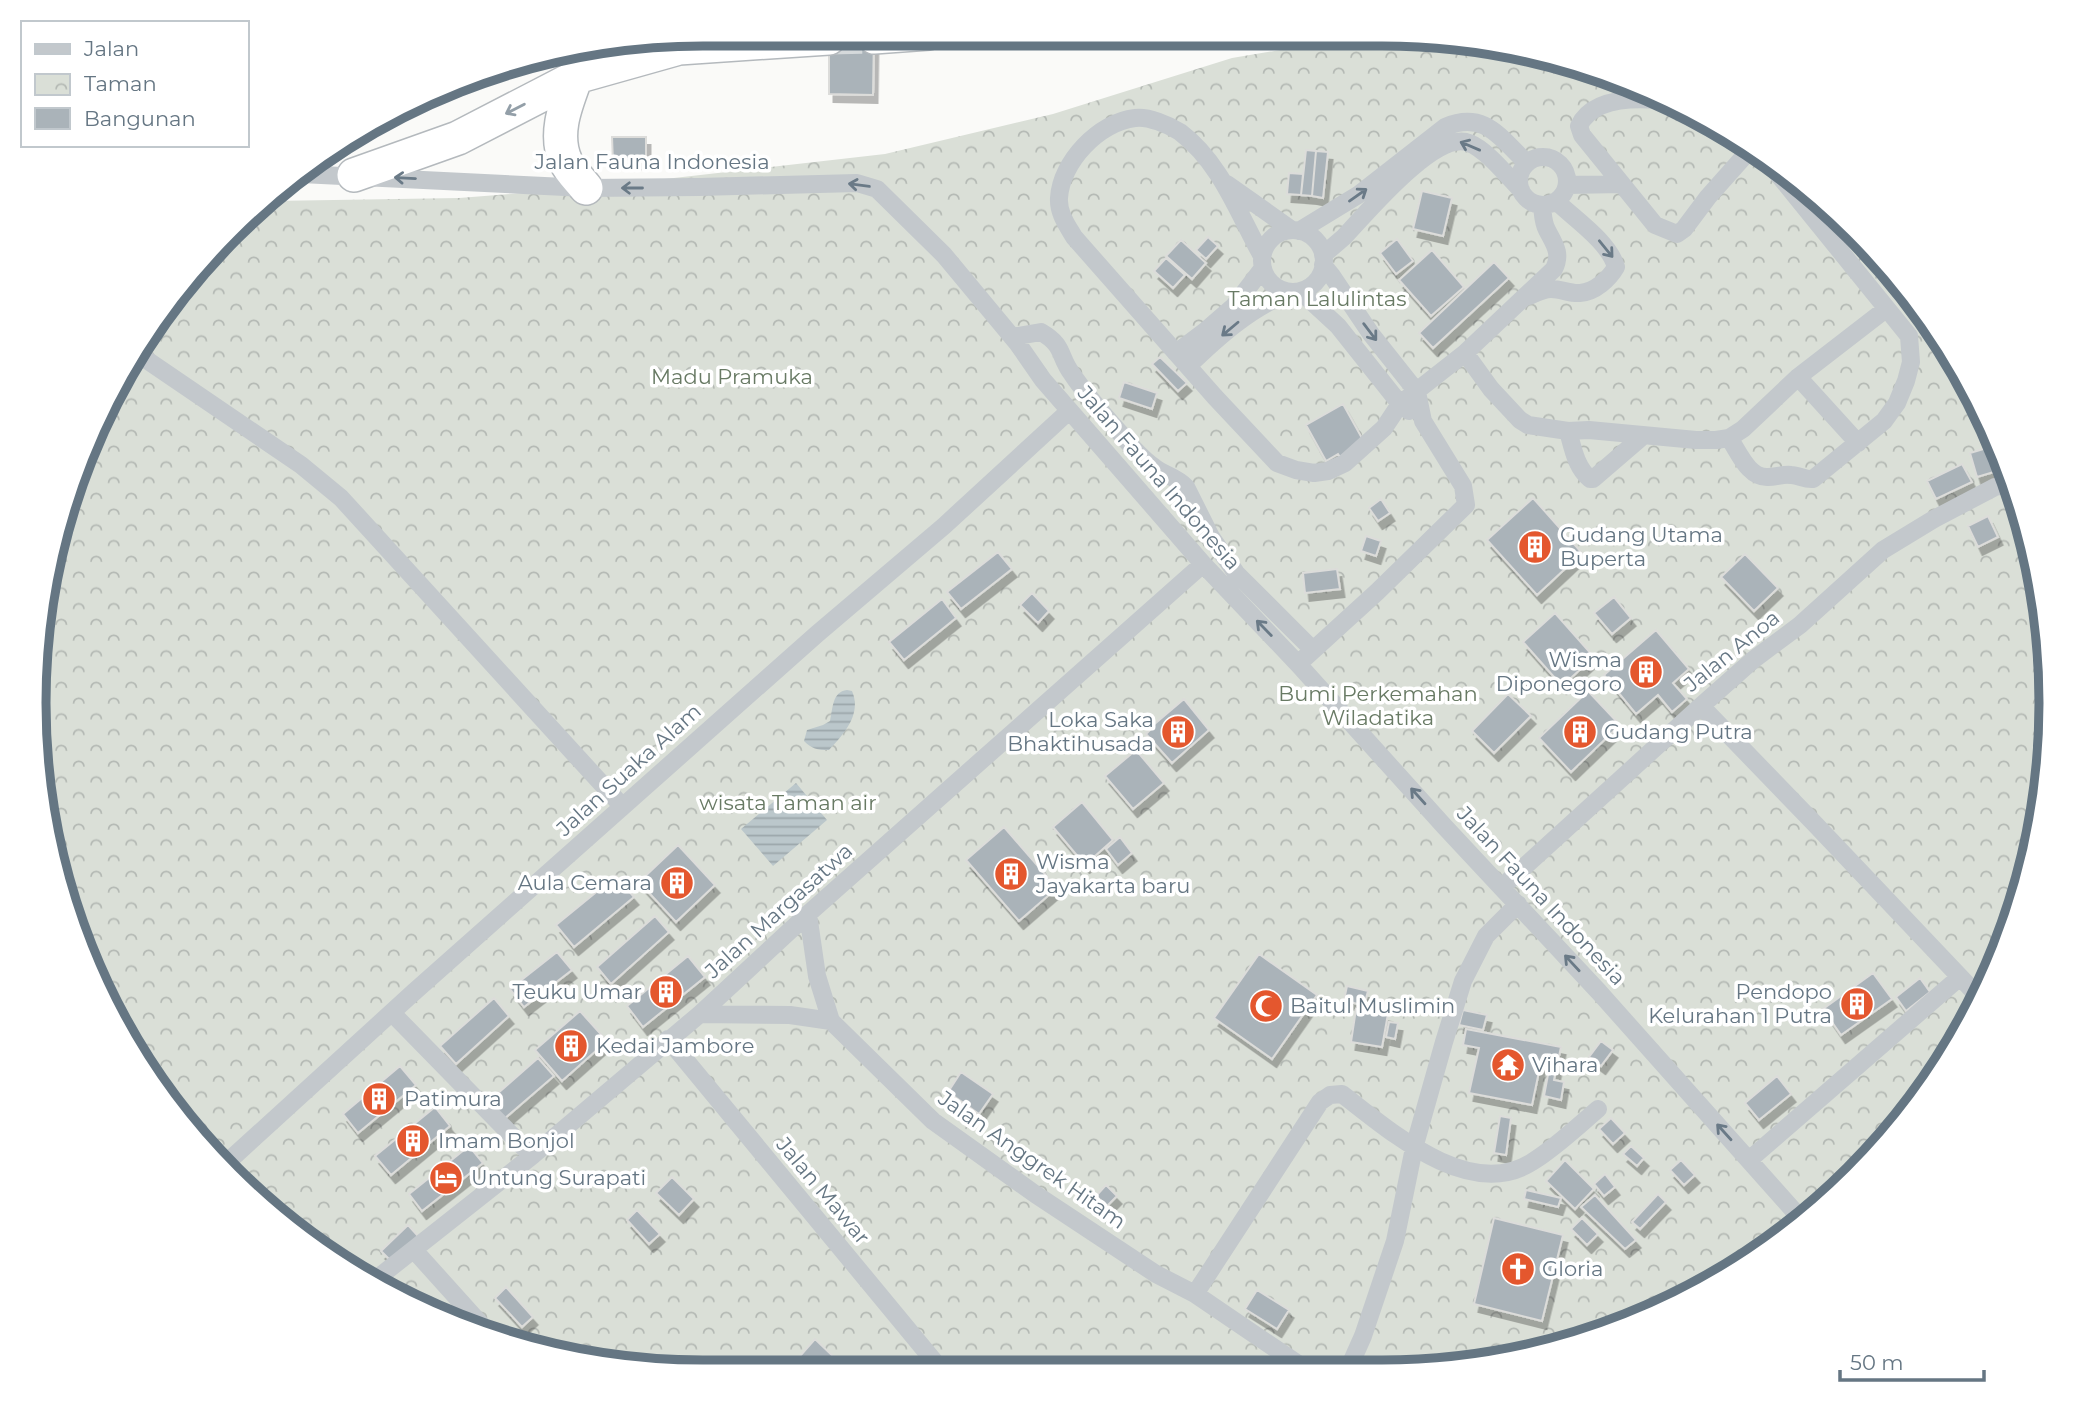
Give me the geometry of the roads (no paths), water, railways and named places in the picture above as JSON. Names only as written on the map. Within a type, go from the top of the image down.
[{"type":"highway","points":[[354,175],[458,138],[576,77],[679,48],[709,46]]},
{"type":"highway","points":[[576,77],[562,113],[560,139],[566,162],[586,188]]},
{"type":"street","points":[[1642,99],[1613,102],[1595,109],[1583,118],[1579,126],[1582,135],[1656,225],[1677,234],[1684,229],[1745,154]]},
{"type":"street","points":[[1423,421],[1400,404],[1338,326],[1296,291],[1276,287],[1265,275],[1262,262],[1224,182],[1203,155],[1177,130],[1137,117],[1116,123],[1097,135],[1074,158],[1064,177],[1059,198],[1061,215],[1074,237],[1277,463],[1314,473],[1328,471],[1345,463],[1384,429],[1400,404],[1465,353],[1555,269],[1558,262],[1556,243],[1546,227],[1550,204],[1566,191],[1564,168],[1551,158],[1535,158],[1527,163],[1520,175],[1521,190]]},
{"type":"street","points":[[1176,353],[1234,306],[1262,262],[1272,237],[1285,230],[1296,230],[1358,195],[1445,127],[1459,121],[1484,124],[1527,163]]},
{"type":"street","points":[[1188,366],[1245,317],[1276,298],[1315,282],[1323,260],[1377,200],[1424,159],[1445,144],[1455,141],[1467,142],[1487,156],[1529,201],[1550,204],[1605,246],[1613,256],[1616,267],[1612,275],[1584,293],[1548,289],[1525,297]]},
{"type":"street","name":"Jalan Fauna Indonesia","points":[[312,174],[586,188],[857,183],[877,189],[944,255],[1012,337],[1043,380],[1203,564],[1518,904],[1796,1213]]},
{"type":"street","points":[[1224,182],[1296,230],[1315,239],[1332,276],[1371,334],[1417,392],[1423,421],[1463,486],[1466,505],[1298,664]]},
{"type":"street","points":[[1567,185],[1622,184]]},
{"type":"street","points":[[1729,438],[1755,475],[1768,477],[1789,474],[1810,480],[1884,421],[1898,403],[1911,362],[1909,336],[1786,184]]},
{"type":"street","points":[[1465,353],[1491,389],[1520,420],[1536,428],[1696,440],[1729,438],[1767,408],[1798,377],[1886,309]]},
{"type":"street","points":[[1012,337],[1041,332],[1056,341],[1065,365],[1089,398],[1139,455],[1186,487],[1211,537],[1236,573],[1312,649]]},
{"type":"street","points":[[144,358],[300,465],[341,498],[622,806]]},
{"type":"street","points":[[1798,377],[1857,443]]},
{"type":"street","name":"Jalan Suaka Alam","points":[[231,1159],[622,806],[944,526],[1069,411]]},
{"type":"street","points":[[1568,432],[1577,464],[1590,479],[1600,475],[1643,436]]},
{"type":"street","name":"Jalan Anoa","points":[[1502,887],[1700,706],[1753,660],[1800,625],[1882,550],[1934,519],[2003,485]]},
{"type":"street","name":"Jalan Margasatwa","points":[[381,1275],[532,1156],[700,1014],[808,914],[1203,564]]},
{"type":"street","points":[[1700,706],[1973,991]]},
{"type":"street","points":[[1352,1360],[1395,1241],[1414,1148],[1463,981],[1486,936],[1518,904]]},
{"type":"street","name":"Jalan Anggrek Hitam","points":[[808,914],[817,976],[831,1021],[933,1121],[1035,1194],[1156,1274],[1195,1294],[1292,1360]]},
{"type":"street","points":[[1749,1160],[1960,977]]},
{"type":"street","points":[[392,1013],[532,1156]]},
{"type":"street","points":[[700,1014],[790,1015],[831,1021]]},
{"type":"street","name":"Jalan Mawar","points":[[668,1039],[933,1360]]},
{"type":"street","points":[[1195,1294],[1320,1102],[1330,1095],[1342,1094],[1414,1148],[1463,1170],[1489,1173],[1508,1172],[1530,1164],[1598,1109]]},
{"type":"street","points":[[414,1250],[476,1319]]},
{"type":"place","name":"Gudang Utama Buperta","points":[[1535,547]]},
{"type":"place","name":"Wisma Diponegoro","points":[[1646,672]]},
{"type":"place","name":"Loka Saka Bhaktihusada","points":[[1178,732]]},
{"type":"place","name":"Gudang Putra","points":[[1580,732]]},
{"type":"place","name":"Wisma Jayakarta baru","points":[[1011,874]]},
{"type":"place","name":"Aula Cemara","points":[[677,883]]},
{"type":"place","name":"Teuku Umar","points":[[666,992]]},
{"type":"place","name":"Pendopo Kelurahan 1 Putra","points":[[1857,1004]]},
{"type":"place","name":"Baitul Muslimin","points":[[1266,1006]]},
{"type":"place","name":"Kedai Jambore","points":[[571,1046]]},
{"type":"place","name":"Vihara","points":[[1508,1065]]},
{"type":"place","name":"Patimura","points":[[379,1099]]},
{"type":"place","name":"Imam Bonjol","points":[[413,1141]]},
{"type":"place","name":"Untung Surapati","points":[[446,1178]]},
{"type":"place","name":"Gloria","points":[[1518,1269]]},
{"type":"park label","name":"Taman Lalulintas","points":[[1317,299]]},
{"type":"park label","name":"Madu Pramuka","points":[[732,377]]},
{"type":"park label","name":"Bumi Perkemahan Wiladatika","points":[[1378,706]]},
{"type":"park label","name":"wisata Taman air","points":[[788,803]]}]
